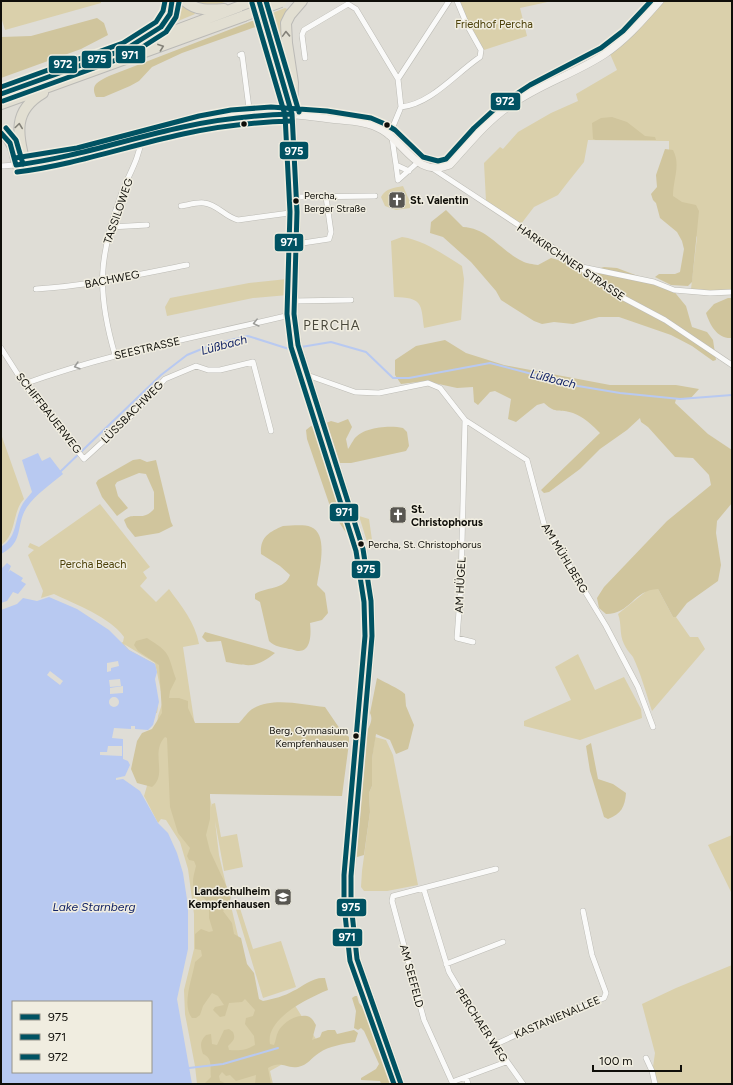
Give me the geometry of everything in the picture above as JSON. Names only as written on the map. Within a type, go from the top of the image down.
[{"type":"highway","points":[[186,1],[202,9],[240,10]]},
{"type":"highway","points":[[1,104],[61,83],[240,10],[254,1]]},
{"type":"highway","points":[[126,49],[240,10],[282,1]]},
{"type":"highway","points":[[292,114],[293,82],[287,43],[286,23],[290,15],[302,1]]},
{"type":"highway","points":[[21,165],[18,132],[23,111],[39,96],[61,83]]},
{"type":"main road","points":[[1,94],[126,49],[161,27],[170,14],[172,1]]},
{"type":"main road","points":[[259,1],[292,114],[297,197],[294,314],[298,345],[363,549],[368,579],[371,602],[372,636],[351,876],[354,934],[357,959],[362,976],[401,1084]]},
{"type":"main road","points":[[1,133],[9,140],[21,165],[83,154],[208,122],[262,114],[292,114],[368,124],[383,130],[417,162],[432,168],[442,168],[450,165],[494,117],[511,104],[606,53],[635,29],[660,1]]},
{"type":"street","points":[[398,79],[449,1]]},
{"type":"street","points":[[401,107],[411,106],[422,101],[480,57],[481,50],[467,25],[458,1]]},
{"type":"street","points":[[305,58],[302,35],[304,30],[348,4],[356,9],[398,79],[401,107],[390,137],[398,180],[417,162]]},
{"type":"street","points":[[240,55],[242,54],[250,116]]},
{"type":"street","name":"TASSILOWEG","points":[[115,355],[105,322],[102,282],[104,255],[110,227],[123,191],[139,156],[142,138]]},
{"type":"street","points":[[1,166],[21,165]]},
{"type":"street","points":[[396,165],[409,171]]},
{"type":"street","name":"HARKIRCHNER STRASSE","points":[[432,168],[579,266],[618,295],[665,320],[732,365]]},
{"type":"street","points":[[297,197],[375,196]]},
{"type":"street","points":[[296,244],[329,239],[331,232],[326,197]]},
{"type":"street","points":[[181,206],[204,203],[215,207],[229,218],[238,220],[297,212]]},
{"type":"street","points":[[110,227],[147,225]]},
{"type":"street","name":"BACHWEG","points":[[36,289],[71,287],[187,265]]},
{"type":"street","points":[[579,266],[654,282],[674,290],[732,292]]},
{"type":"street","points":[[294,301],[351,300]]},
{"type":"street","name":"SEESTRASSE","points":[[24,384],[62,370],[115,355],[294,314]]},
{"type":"street","name":"SCHIFFBAUERWEG","points":[[1,348],[24,384],[84,459]]},
{"type":"street","name":"LÜSSBACHWEG","points":[[84,459],[131,416],[165,379],[196,366],[208,370],[220,370],[254,362],[271,431]]},
{"type":"street","name":"AM MÜHLBERG","points":[[307,374],[355,392],[379,393],[428,383],[440,388],[465,420],[527,460],[544,524],[606,626],[638,687],[653,727]]},
{"type":"street","name":"AM HÜGEL","points":[[465,420],[461,584],[457,638],[473,642]]},
{"type":"street","points":[[424,890],[496,869]]},
{"type":"street","name":"PERCHAER WEG","points":[[424,890],[449,972],[494,1045],[523,1084]]},
{"type":"street","name":"AM SEEFELD","points":[[424,890],[394,896],[392,901],[424,1020],[452,1082],[466,1077]]},
{"type":"street","name":"KASTANIENALLEE","points":[[494,1045],[554,1018],[604,998],[606,993],[592,955],[583,911]]},
{"type":"street","points":[[446,964],[503,942]]},
{"type":"street","points":[[646,1058],[652,1071],[655,1084]]},
{"type":"street","points":[[468,1084],[466,1077],[506,1062]]},
{"type":"green space","points":[[1,1],[101,1],[101,3],[5,30],[1,17]]},
{"type":"green space","points":[[176,1],[187,5],[195,14],[166,26],[174,12]]},
{"type":"green space","points":[[191,1],[229,1],[210,6]]},
{"type":"green space","name":"Friedhof Percha","points":[[460,1],[552,1],[520,8],[527,36],[484,50],[469,24]]},
{"type":"green space","points":[[655,1],[732,1],[732,292],[691,289],[697,237],[669,204],[669,141],[588,140],[584,162],[558,195],[534,207],[521,224],[486,201],[484,163],[500,147],[503,149],[518,132],[551,113],[578,101],[576,94],[617,70],[607,47],[621,37]]},
{"type":"green space","points":[[285,8],[287,9],[283,18],[288,77],[270,15]]},
{"type":"green space","points":[[403,186],[410,202],[410,208],[396,210],[385,206],[381,197],[383,194],[390,189]]},
{"type":"green space","points":[[402,237],[418,241],[462,266],[464,279],[461,320],[424,328],[421,307],[418,303],[415,300],[394,297],[391,241]]},
{"type":"green space","points":[[287,279],[288,295],[253,298],[167,316],[165,307],[170,298],[249,283]]},
{"type":"green space","points":[[1,434],[24,499],[20,504],[10,535],[1,545]]},
{"type":"green space","name":"Percha Beach","points":[[100,504],[150,567],[143,572],[147,578],[140,586],[156,602],[169,589],[187,615],[197,636],[199,644],[183,647],[194,720],[212,807],[212,804],[215,803],[221,837],[237,834],[243,867],[224,871],[215,821],[219,855],[255,1008],[291,999],[319,1044],[270,1071],[273,1084],[197,1084],[185,1014],[184,990],[194,949],[194,914],[188,869],[180,842],[166,820],[161,819],[158,823],[144,796],[151,772],[158,716],[163,701],[155,663],[124,644],[129,650],[155,664],[155,685],[158,703],[157,713],[131,712],[114,646],[123,642],[124,637],[110,623],[82,607],[54,594],[41,598],[43,591],[28,555],[34,550],[28,547],[30,543],[39,547]]},
{"type":"green space","points":[[359,516],[369,519],[373,547],[369,548]]},
{"type":"green space","points":[[649,589],[658,589],[673,617],[676,617],[690,637],[698,637],[705,649],[652,711],[636,663],[622,640],[618,614]]},
{"type":"green space","points":[[578,654],[595,690],[624,677],[641,709],[642,718],[580,740],[524,726],[524,721],[571,700],[555,667]]},
{"type":"green space","points":[[375,737],[386,740],[393,755],[418,885],[387,891],[364,891],[361,887],[370,812],[369,793],[372,786],[372,759]]},
{"type":"green space","points":[[732,835],[732,894],[708,845]]},
{"type":"green space","points":[[238,902],[253,949],[281,941],[296,987],[263,998],[234,903]]},
{"type":"green space","points":[[732,965],[732,1084],[658,1084],[653,1067],[655,1053],[642,1004]]},
{"type":"shaded area","points":[[97,18],[104,23],[108,35],[81,49],[1,78],[1,37],[31,36]]},
{"type":"shaded area","points":[[252,21],[260,21],[264,24],[182,53],[152,67],[139,81],[104,97],[96,97],[94,93],[96,84],[109,76]]},
{"type":"shaded area","points":[[612,117],[627,122],[645,136],[655,137],[656,140],[593,139],[592,123],[601,118]]},
{"type":"shaded area","points":[[665,149],[673,150],[676,161],[677,167],[673,196],[682,202],[696,205],[699,211],[692,282],[688,286],[671,285],[655,277],[659,274],[675,274],[680,272],[684,249],[677,232],[660,218],[656,203],[651,194],[657,187],[656,175]]},
{"type":"shaded area","points":[[446,210],[463,227],[480,231],[514,257],[526,263],[538,265],[551,258],[593,270],[604,267],[617,268],[672,289],[686,306],[692,327],[707,332],[713,340],[716,360],[713,361],[692,346],[671,335],[619,317],[599,317],[573,324],[554,322],[542,324],[534,321],[501,300],[496,291],[471,262],[443,237],[430,233],[431,222]]},
{"type":"shaded area","points":[[728,298],[732,298],[732,338],[727,338],[718,334],[712,326],[706,313],[714,304]]},
{"type":"shaded area","points":[[445,340],[466,353],[504,365],[610,385],[676,385],[699,389],[690,399],[676,399],[675,403],[708,434],[732,450],[732,503],[717,521],[716,533],[721,565],[718,581],[687,603],[676,617],[673,617],[658,589],[643,593],[627,606],[614,613],[606,614],[599,608],[597,598],[604,587],[667,521],[711,485],[709,475],[693,458],[675,457],[648,427],[641,422],[640,418],[627,430],[600,449],[580,469],[549,492],[544,493],[541,490],[600,433],[581,417],[568,412],[552,409],[544,403],[537,405],[516,422],[508,419],[511,399],[495,391],[490,392],[478,405],[474,402],[473,387],[457,388],[425,381],[401,384],[395,375],[395,360],[416,346]]},
{"type":"shaded area","points":[[348,419],[352,427],[346,439],[348,449],[357,436],[369,430],[383,427],[403,428],[407,432],[409,446],[406,451],[351,463],[340,463],[326,423],[331,421],[338,423]]},
{"type":"shaded area","points":[[311,426],[315,427],[335,483],[345,515],[347,534],[332,512],[307,439],[306,430]]},
{"type":"shaded area","points":[[140,459],[147,462],[156,460],[173,526],[159,533],[135,537],[127,527],[124,520],[132,516],[146,515],[154,509],[154,492],[146,474],[139,473],[117,482],[115,485],[118,496],[128,508],[117,516],[102,497],[96,483],[98,480],[133,460]]},
{"type":"shaded area","points":[[283,526],[308,526],[317,531],[320,537],[322,553],[317,585],[325,593],[328,613],[322,620],[310,623],[310,641],[306,648],[297,651],[279,646],[269,641],[260,602],[255,599],[255,594],[279,586],[287,580],[290,575],[280,566],[261,554],[262,543],[266,536]]},
{"type":"shaded area","points":[[205,632],[275,653],[262,662],[252,665],[241,665],[226,662],[221,641],[207,642],[202,637]]},
{"type":"shaded area","points":[[147,638],[160,647],[167,654],[169,659],[176,679],[170,691],[169,698],[179,698],[188,701],[188,708],[195,723],[239,723],[252,709],[262,705],[280,702],[325,707],[340,729],[349,737],[342,796],[210,794],[210,819],[206,835],[210,851],[231,896],[229,905],[223,911],[232,923],[234,934],[241,938],[247,964],[254,973],[259,999],[263,1001],[283,996],[312,980],[320,978],[325,978],[328,990],[310,998],[281,1018],[274,1026],[270,1035],[270,1044],[274,1045],[278,1032],[286,1022],[298,1016],[310,1017],[316,1025],[312,1040],[320,1037],[322,1032],[328,1030],[335,1030],[337,1034],[354,1030],[358,1033],[355,1042],[327,1049],[301,1066],[290,1067],[277,1065],[268,1068],[271,1084],[255,1084],[256,1075],[236,1081],[230,1075],[226,1076],[222,1072],[219,1076],[220,1081],[227,1084],[204,1084],[211,1077],[211,1067],[210,1061],[203,1054],[201,1048],[203,1039],[206,1035],[211,1034],[212,1044],[217,1045],[224,1030],[229,1029],[233,1032],[234,1038],[228,1046],[229,1050],[243,1050],[255,1045],[254,1036],[245,1024],[246,1018],[253,1016],[255,1010],[245,999],[242,1002],[229,1003],[225,1016],[220,1017],[213,1010],[215,1007],[224,1005],[218,996],[212,993],[203,1006],[200,1015],[196,1018],[192,1018],[189,1012],[188,999],[195,962],[202,956],[201,950],[195,949],[195,934],[201,929],[209,932],[213,931],[209,918],[209,905],[204,898],[196,895],[194,891],[193,880],[196,866],[194,861],[189,860],[187,856],[190,848],[178,833],[170,807],[167,738],[165,737],[159,749],[159,776],[157,782],[152,787],[137,783],[131,769],[137,741],[142,733],[152,729],[162,713],[159,665],[138,651],[134,645],[136,641]]},
{"type":"shaded area","points":[[377,678],[405,694],[406,706],[414,725],[408,749],[396,754],[390,740],[376,734],[372,759],[372,786],[369,793],[370,812],[364,855],[354,858],[365,736],[371,721],[370,713]]},
{"type":"shaded area","points":[[591,743],[598,779],[613,784],[626,793],[625,802],[622,809],[616,815],[608,819],[604,817],[590,771],[586,746]]},
{"type":"shaded area","points":[[357,996],[359,1003],[372,1017],[379,1045],[386,1057],[395,1084],[381,1084],[380,1081],[361,1080],[361,1078],[376,1069],[379,1064],[364,1031],[361,1028],[358,1030],[354,1028],[356,1011],[352,998]]},
{"type":"water","points":[[38,453],[42,461],[50,457],[63,474],[44,489],[27,507],[21,520],[17,539],[9,549],[1,554],[1,547],[13,534],[22,505],[32,492],[22,460]]},
{"type":"water","points":[[7,563],[11,566],[8,573],[10,570],[23,578],[21,581],[26,584],[18,594],[13,592],[7,601],[1,603],[1,569]]},
{"type":"water","name":"Lake Starnberg","points":[[49,597],[77,609],[109,630],[129,650],[155,664],[157,672],[155,679],[159,702],[153,725],[148,730],[135,729],[135,726],[131,726],[131,729],[114,728],[112,738],[123,739],[123,759],[128,761],[130,765],[125,776],[116,778],[116,780],[123,779],[140,791],[158,823],[168,833],[177,853],[183,873],[188,906],[188,949],[177,999],[192,1084],[1,1084],[1,610],[17,604],[23,598],[37,601]]},
{"type":"pier","points":[[118,661],[119,666],[111,668],[111,671],[107,672],[107,663]]},
{"type":"pier","points":[[50,671],[63,681],[60,685],[47,675]]},
{"type":"pier","points":[[120,679],[121,686],[110,687],[109,680]]},
{"type":"pier","points":[[123,686],[123,693],[110,694],[110,688]]},
{"type":"pier","points":[[112,697],[116,697],[119,702],[116,707],[112,707],[109,704],[109,700]]},
{"type":"pier","points":[[108,746],[122,746],[122,756],[100,755],[100,752],[107,752]]},
{"type":"waterway","name":"Lüßbach","points":[[60,472],[161,375],[187,355],[214,344],[248,336],[289,349],[296,348]]},
{"type":"waterway","name":"Lüßbach","points":[[301,347],[331,342],[366,352],[393,378],[409,378],[490,363],[578,386],[620,393],[680,399],[732,395]]},
{"type":"waterway","points":[[189,1068],[223,1064],[278,1048]]},
{"type":"transit line","name":"972","points":[[1,87],[123,43],[156,22],[163,11],[165,1]]},
{"type":"transit line","name":"975","points":[[1,94],[126,49],[161,27],[170,14],[172,1]]},
{"type":"transit line","name":"975","points":[[259,1],[292,114],[297,212],[294,314],[298,345],[363,549],[371,601],[372,636],[351,876],[351,904],[357,959],[401,1084]]},
{"type":"transit line","name":"972","points":[[266,1],[299,112]]},
{"type":"transit line","name":"972","points":[[15,158],[77,148],[199,116],[231,110],[271,107],[327,111],[371,118],[395,130],[423,157],[438,161],[446,159],[474,128],[498,106],[530,85],[601,48],[623,31],[651,1]]},
{"type":"transit line","name":"971","points":[[3,101],[130,55],[166,32],[176,17],[179,2]]},
{"type":"transit line","name":"971","points":[[252,3],[285,115],[290,212],[287,314],[291,347],[356,551],[364,602],[365,636],[344,875],[344,905],[350,961],[394,1084]]},
{"type":"transit line","name":"975","points":[[16,165],[58,158],[197,124],[264,115],[292,114]]},
{"type":"transit line","name":"971","points":[[17,172],[59,165],[197,131],[264,122],[292,121]]},
{"type":"transit line","name":"972","points":[[6,128],[16,140],[23,164]]},
{"type":"transit line","name":"975","points":[[1,133],[10,143],[16,165]]},
{"type":"place","name":"St. Valentin","points":[[397,200]]},
{"type":"place","name":"Percha, Berger Straße","points":[[296,201]]},
{"type":"place","name":"St. Christophorus","points":[[398,515]]},
{"type":"place","name":"Percha, St. Christophorus","points":[[361,544]]},
{"type":"place","name":"Berg, Gymnasium Kempfenhausen","points":[[356,736]]},
{"type":"place","name":"Landschulheim Kempfenhausen","points":[[283,897]]},
{"type":"district","name":"PERCHA","points":[[332,325]]}]
